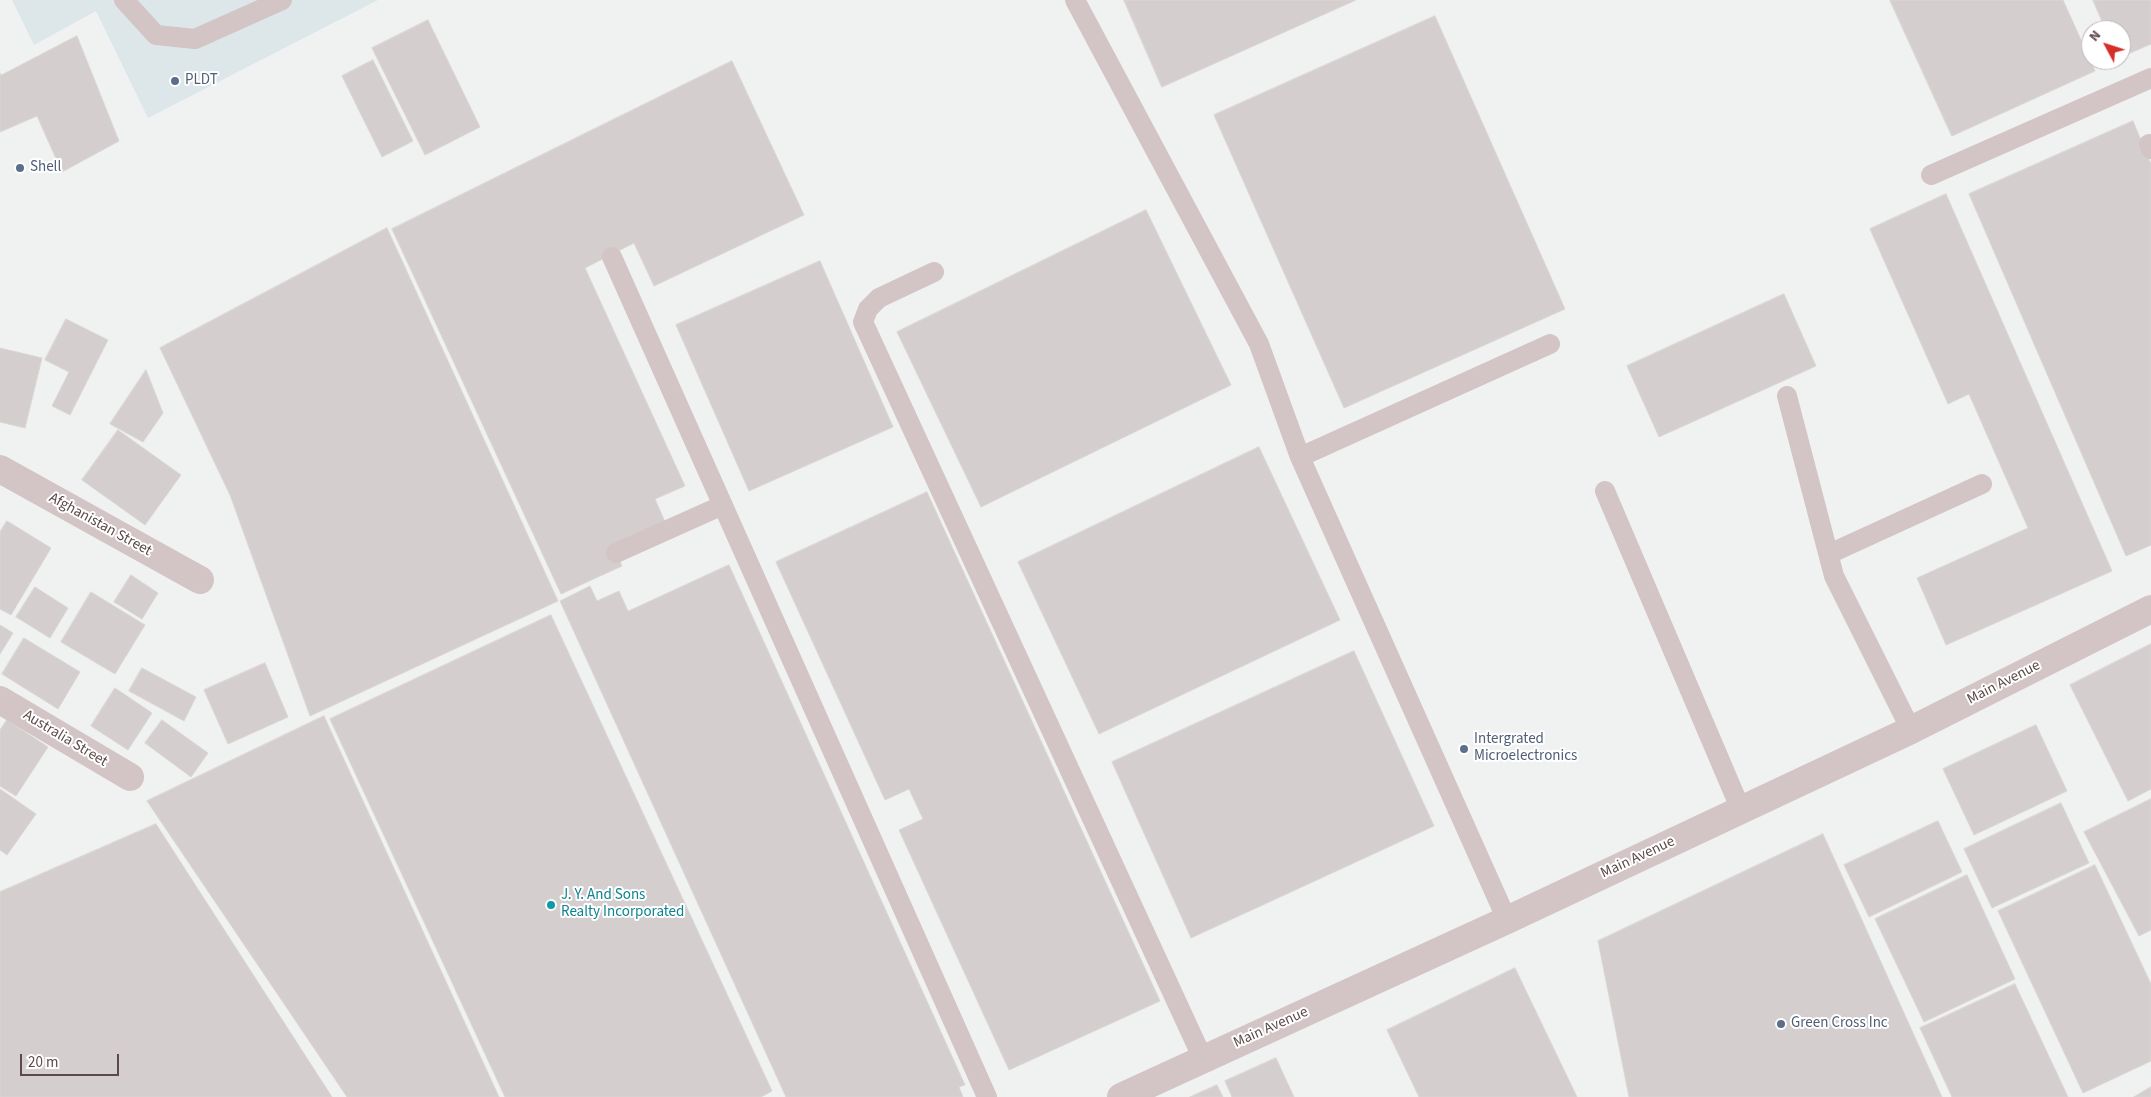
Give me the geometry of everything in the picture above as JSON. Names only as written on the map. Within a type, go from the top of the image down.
[{"type":"street","name":"Afghanistan Street","points":[[0,469],[200,580]]},
{"type":"street","name":"Main Avenue","points":[[1121,1097],[1507,920],[1910,730],[2151,609]]},
{"type":"street","name":"Australia Street","points":[[0,700],[130,777]]},
{"type":"lane","points":[[124,0],[156,35],[195,39],[282,0]]},
{"type":"lane","points":[[1075,0],[1259,344],[1300,457],[1507,920]]},
{"type":"lane","points":[[1931,175],[2151,78]]},
{"type":"lane","points":[[612,257],[987,1097]]},
{"type":"lane","points":[[934,272],[879,298],[868,309],[863,322],[1202,1059]]},
{"type":"lane","points":[[1300,457],[1550,344]]},
{"type":"lane","points":[[1788,396],[1834,576],[1910,730]]},
{"type":"lane","points":[[1829,554],[1982,484]]},
{"type":"lane","points":[[1606,491],[1741,810]]},
{"type":"lane","points":[[616,552],[723,505]]},
{"type":"shaded area","name":"PLDT","points":[[12,0],[378,0],[148,118],[96,11],[34,45]]},
{"type":"building","points":[[1124,0],[1356,0],[1162,87]]},
{"type":"building","points":[[1890,0],[2063,0],[2081,40],[2081,70],[2095,71],[1952,136]]},
{"type":"building","points":[[2093,0],[2151,0],[2151,44],[2131,53],[2131,20],[2102,20]]},
{"type":"building","points":[[1435,16],[1565,309],[1344,408],[1214,115]]},
{"type":"building","points":[[428,20],[480,127],[425,155],[372,48]]},
{"type":"building","points":[[77,36],[119,141],[62,172],[37,116],[0,132],[0,73],[1,75]]},
{"type":"building","points":[[373,60],[413,141],[382,157],[342,76]]},
{"type":"building","points":[[732,61],[804,215],[654,286],[634,243],[585,268],[685,486],[655,499],[665,522],[613,546],[622,566],[561,594],[392,229]]},
{"type":"building","points":[[2133,121],[2151,164],[2151,545],[2126,556],[1969,194]]},
{"type":"building","points":[[1946,194],[2112,571],[1946,645],[1917,578],[2028,528],[1969,394],[1948,404],[1870,229]]},
{"type":"building","points":[[1146,210],[1231,385],[981,507],[897,332]]},
{"type":"building","points":[[387,228],[558,601],[310,716],[230,495],[160,348]]},
{"type":"building","points":[[820,261],[893,427],[749,491],[676,325]]},
{"type":"building","points":[[1784,294],[1816,366],[1659,437],[1627,366]]},
{"type":"building","points":[[66,319],[108,340],[70,415],[52,406],[69,372],[45,360]]},
{"type":"building","points":[[0,348],[42,358],[25,428],[0,422]]},
{"type":"building","points":[[146,370],[163,413],[143,442],[110,424]]},
{"type":"building","points":[[118,430],[181,475],[145,525],[82,480]]},
{"type":"building","points":[[1259,447],[1340,620],[1099,734],[1018,562]]},
{"type":"building","points":[[927,492],[1160,1001],[1009,1070],[899,830],[923,819],[909,789],[885,800],[776,562]]},
{"type":"building","points":[[7,521],[51,548],[11,615],[0,609],[0,532]]},
{"type":"building","points":[[729,565],[965,1085],[959,1087],[963,1097],[786,1097],[560,601],[590,586],[597,601],[619,591],[628,611]]},
{"type":"building","points":[[131,575],[158,593],[142,619],[114,602]]},
{"type":"building","points":[[35,587],[68,608],[50,638],[16,617]]},
{"type":"building","points":[[91,592],[145,625],[115,674],[61,642]]},
{"type":"building","name":"J. Y. And Sons Realty Incorporated","points":[[551,615],[772,1091],[761,1097],[505,1097],[330,719]]},
{"type":"building","points":[[0,625],[13,633],[0,654]]},
{"type":"building","points":[[24,638],[80,672],[58,709],[2,674]]},
{"type":"building","points":[[2151,644],[2151,789],[2128,801],[2070,685]]},
{"type":"building","points":[[1354,651],[1434,826],[1191,938],[1112,762]]},
{"type":"building","points":[[265,663],[288,717],[228,744],[204,690]]},
{"type":"building","points":[[142,668],[196,697],[184,721],[129,691]]},
{"type":"building","points":[[115,688],[152,713],[128,750],[91,726]]},
{"type":"building","points":[[324,716],[499,1097],[347,1097],[147,801]]},
{"type":"building","points":[[7,720],[48,747],[16,796],[0,786],[0,730]]},
{"type":"building","points":[[162,720],[208,753],[191,777],[145,743]]},
{"type":"building","points":[[2036,725],[2067,791],[1974,835],[1943,769]]},
{"type":"building","points":[[0,789],[36,814],[7,855],[0,850]]},
{"type":"building","points":[[2151,799],[2151,930],[2139,936],[2084,832]]},
{"type":"building","points":[[2061,803],[2089,863],[1992,908],[1964,849]]},
{"type":"building","points":[[1938,821],[1962,872],[1869,917],[1844,865]]},
{"type":"building","points":[[156,824],[332,1097],[0,1097],[0,892]]},
{"type":"building","points":[[1823,834],[1942,1097],[1629,1097],[1598,941]]},
{"type":"building","points":[[2095,865],[2151,984],[2151,1061],[2083,1093],[1998,911]]},
{"type":"building","points":[[1967,875],[2015,979],[1924,1022],[1875,919]]},
{"type":"building","points":[[1515,968],[1577,1097],[1419,1097],[1387,1030]]},
{"type":"building","points":[[2015,984],[2068,1097],[1952,1097],[1920,1028]]},
{"type":"building","points":[[1276,1058],[1294,1097],[1232,1097],[1225,1081]]},
{"type":"building","points":[[1217,1085],[1223,1097],[1190,1097]]},
{"type":"building","points":[[2151,1087],[2151,1097],[2134,1097]]},
{"type":"place","name":"PLDT","points":[[175,81]]},
{"type":"place","name":"Shell","points":[[20,168]]},
{"type":"place","name":"Intergrated Microelectronics","points":[[1464,749]]},
{"type":"place","name":"J. Y. And Sons Realty Incorporated","points":[[551,905]]},
{"type":"place","name":"Green Cross Inc","points":[[1781,1024]]}]
